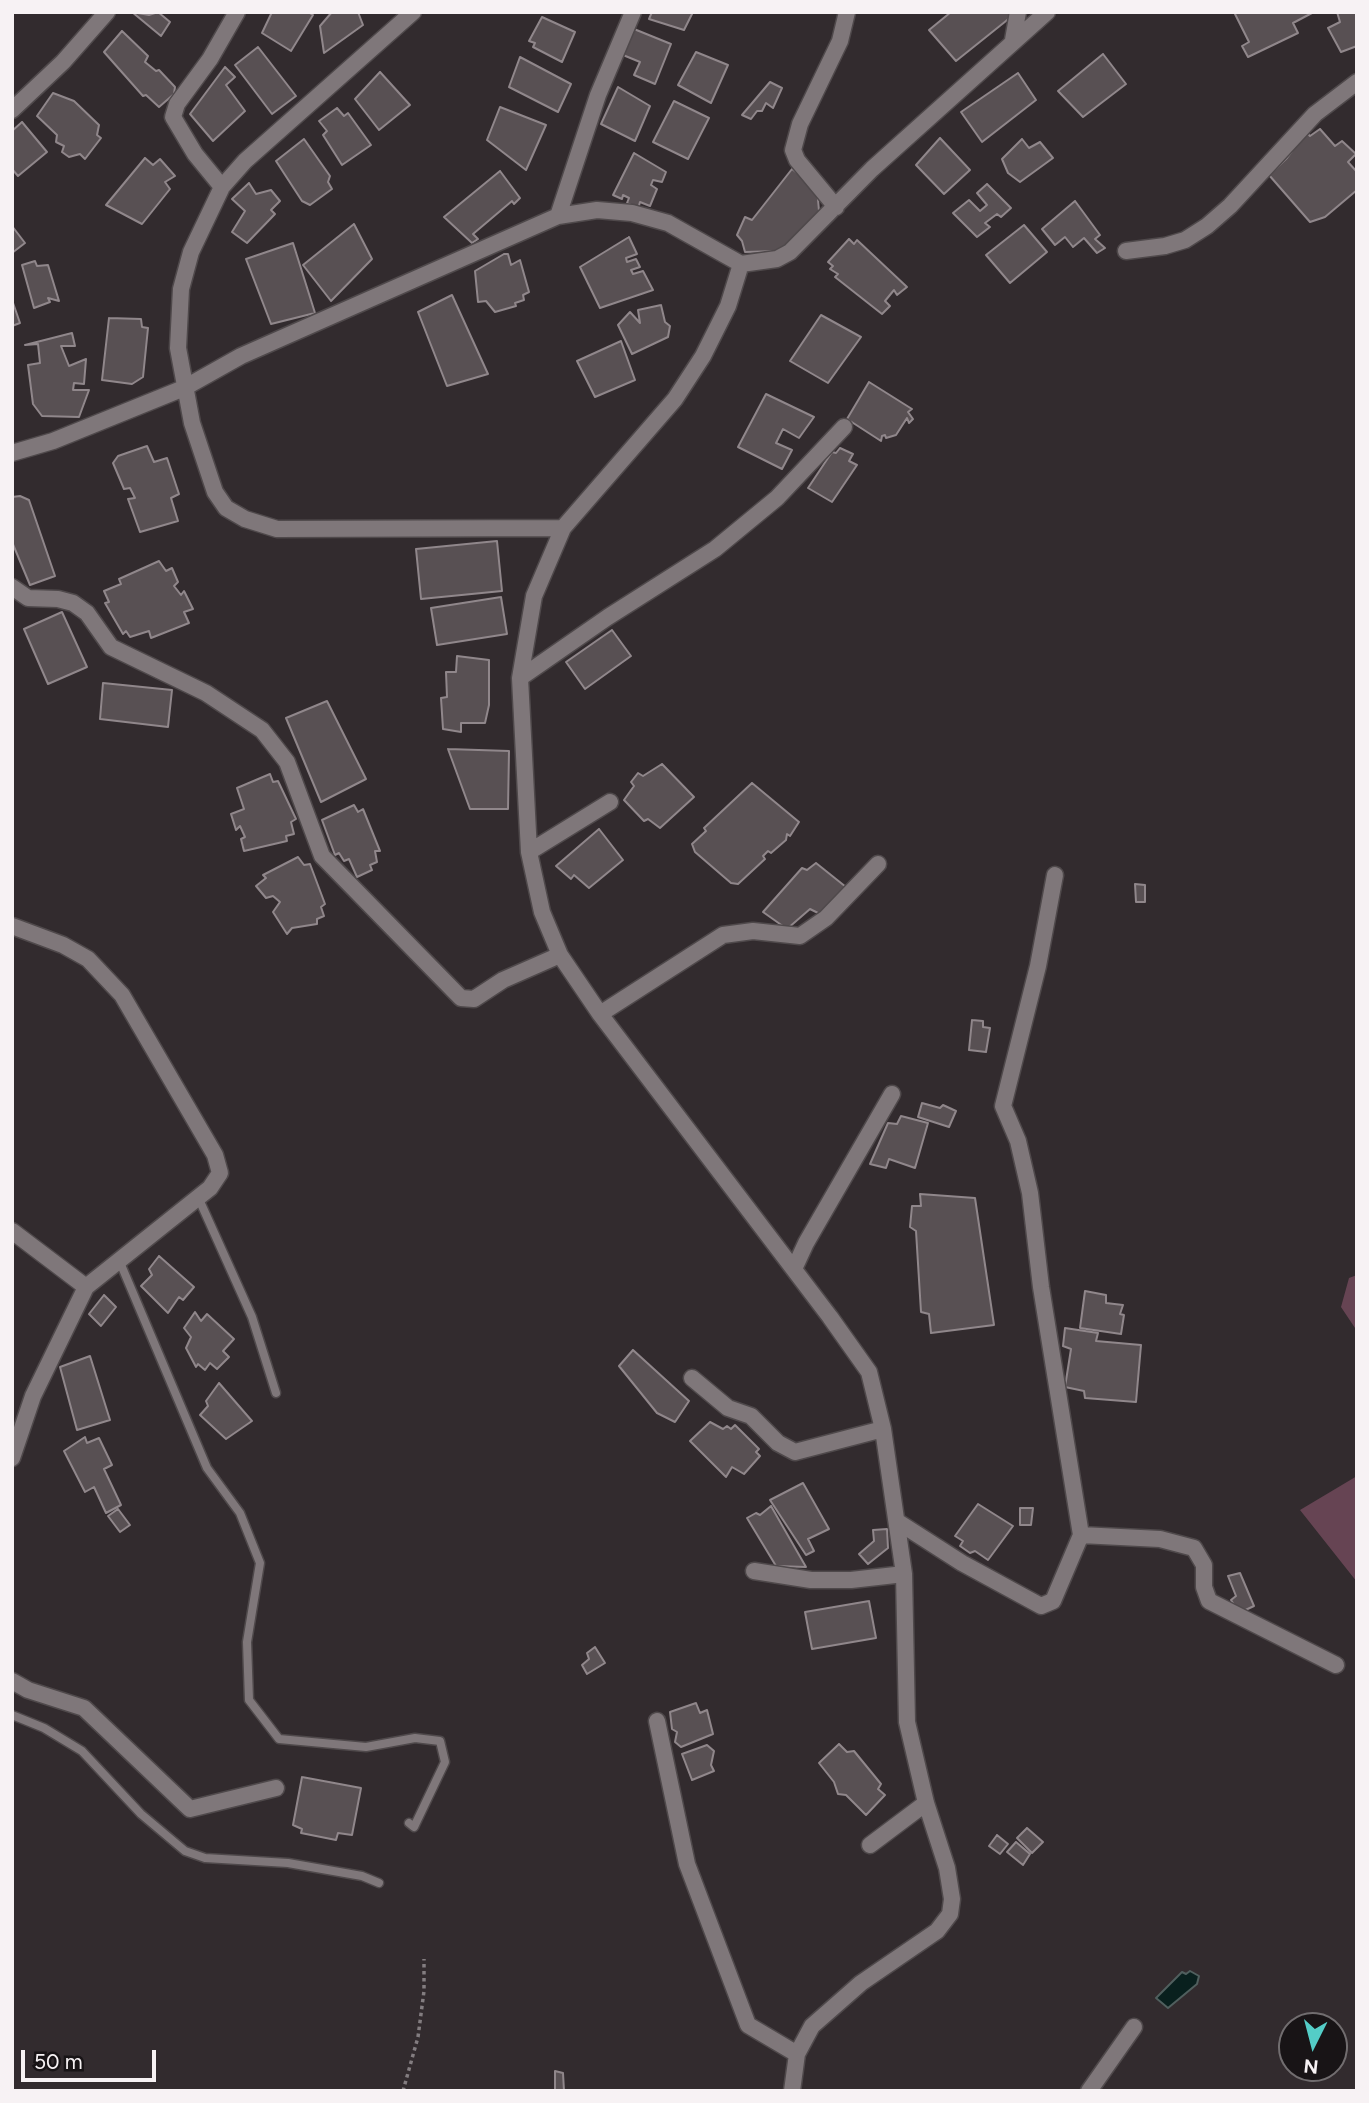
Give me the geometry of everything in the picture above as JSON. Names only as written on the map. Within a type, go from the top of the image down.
[{"type":"street","points":[[12,110],[63,62],[107,12]]},
{"type":"street","points":[[222,187],[195,154],[173,117],[177,104],[210,59],[237,12]]},
{"type":"street","points":[[413,12],[245,161],[222,187],[191,252],[181,289],[178,348],[192,423],[215,492],[226,508],[245,519],[277,529],[562,528]]},
{"type":"street","points":[[558,216],[598,95],[633,12]]},
{"type":"street","points":[[836,207],[797,160],[794,139],[840,41],[847,12]]},
{"type":"street","points":[[1013,40],[1018,12]]},
{"type":"street","points":[[12,453],[53,441],[184,388],[241,356],[558,216],[597,210],[632,213],[668,223],[741,264],[777,259],[790,253],[872,169],[1047,12]]},
{"type":"street","points":[[1126,251],[1175,243],[1207,226],[1230,206],[1315,114],[1357,82]]},
{"type":"street","points":[[741,264],[728,306],[703,356],[676,399],[562,528],[534,596],[520,678],[529,852],[542,912],[561,955],[600,1014],[869,1372],[883,1429],[904,1574],[907,1722],[926,1803],[947,1868],[952,1899],[945,1924],[829,2009],[813,2025],[797,2054],[792,2091]]},
{"type":"street","points":[[520,678],[607,617],[715,548],[777,498],[844,427]]},
{"type":"street","points":[[12,587],[28,598],[58,599],[73,603],[87,613],[111,647],[206,693],[262,730],[287,762],[322,856],[461,998],[474,999],[503,980],[561,955]]},
{"type":"street","points":[[529,852],[610,802]]},
{"type":"street","points":[[600,1014],[723,935],[753,931],[800,936],[826,918],[878,864]]},
{"type":"street","points":[[898,1522],[962,1563],[1041,1606],[1053,1601],[1081,1535],[1041,1287],[1030,1193],[1018,1141],[1003,1106],[1038,966],[1055,875]]},
{"type":"street","points":[[12,926],[63,945],[88,960],[121,995],[215,1155],[220,1173],[210,1188],[86,1287],[33,1396],[12,1458]]},
{"type":"street","points":[[794,1269],[806,1243],[892,1094]]},
{"type":"street","points":[[12,1231],[86,1287]]},
{"type":"street","points":[[692,1378],[728,1408],[751,1416],[778,1443],[795,1452],[883,1429]]},
{"type":"street","points":[[1081,1535],[1160,1539],[1194,1548],[1205,1564],[1204,1587],[1209,1601],[1336,1665]]},
{"type":"street","points":[[754,1571],[811,1580],[851,1580],[904,1574]]},
{"type":"street","points":[[12,1681],[28,1690],[84,1707],[190,1809],[276,1788]]},
{"type":"street","points":[[657,1721],[687,1864],[748,2025],[797,2054]]},
{"type":"street","points":[[870,1845],[926,1803]]},
{"type":"street","points":[[1089,2091],[1134,2027]]},
{"type":"lane","points":[[198,1197],[252,1317],[276,1392]]},
{"type":"lane","points":[[119,1260],[207,1468],[240,1513],[260,1563],[247,1642],[249,1700],[279,1739],[366,1747],[415,1738],[440,1741],[444,1762],[414,1827],[409,1823]]},
{"type":"lane","points":[[12,1715],[44,1728],[82,1751],[141,1814],[185,1851],[205,1857],[288,1863],[362,1876],[379,1883]]},
{"type":"path","points":[[403,2091],[418,2038],[424,1991],[424,1959]]},
{"type":"shaded area","points":[[1357,1275],[1357,1331],[1341,1307],[1349,1278]]},
{"type":"shaded area","points":[[1357,1476],[1357,1582],[1300,1510]]},
{"type":"shaded area","points":[[1190,1971],[1199,1976],[1197,1984],[1168,2008],[1156,1998],[1182,1972],[1186,1974]]},
{"type":"building","points":[[132,12],[149,15],[158,12],[170,22],[161,36]]},
{"type":"building","points":[[272,12],[308,12],[313,15],[291,51],[262,33]]},
{"type":"building","points":[[332,12],[358,12],[363,25],[324,53],[320,26]]},
{"type":"building","points":[[652,12],[693,12],[684,30],[649,19]]},
{"type":"building","points":[[951,12],[1009,12],[1011,17],[956,61],[929,30]]},
{"type":"building","points":[[1234,12],[1312,13],[1293,23],[1298,33],[1248,57],[1242,46],[1249,42]]},
{"type":"building","points":[[1337,12],[1357,12],[1357,46],[1341,52],[1328,28],[1340,22]]},
{"type":"building","points":[[542,17],[575,32],[562,62],[533,47],[535,43],[529,41]]},
{"type":"building","points":[[634,29],[671,44],[655,84],[634,75],[640,62],[623,55]]},
{"type":"building","points":[[122,31],[148,56],[145,62],[156,71],[159,70],[175,87],[174,94],[159,107],[146,95],[143,96],[104,52]]},
{"type":"building","points":[[258,47],[296,96],[272,114],[235,65]]},
{"type":"building","points":[[696,52],[728,65],[711,103],[678,85]]},
{"type":"building","points":[[1103,54],[1126,84],[1083,117],[1058,91]]},
{"type":"building","points":[[520,57],[571,84],[558,112],[509,87]]},
{"type":"building","points":[[225,67],[235,77],[226,85],[245,111],[213,141],[190,114]]},
{"type":"building","points":[[380,72],[410,105],[379,130],[355,99]]},
{"type":"building","points":[[1018,73],[1036,100],[982,142],[961,112]]},
{"type":"building","points":[[770,82],[782,88],[773,108],[766,103],[762,111],[757,111],[751,119],[742,115]]},
{"type":"building","points":[[618,87],[650,106],[635,141],[601,124]]},
{"type":"building","points":[[53,93],[74,101],[99,125],[97,135],[101,138],[85,159],[80,154],[69,157],[62,152],[64,146],[56,142],[57,135],[37,116]]},
{"type":"building","points":[[674,101],[709,118],[688,159],[653,142]]},
{"type":"building","points":[[500,107],[546,125],[526,170],[487,140]]},
{"type":"building","points":[[337,108],[344,116],[348,113],[371,145],[342,165],[323,135],[327,131],[319,121]]},
{"type":"building","points":[[22,122],[47,152],[18,176],[12,169],[12,131]]},
{"type":"building","points":[[1320,129],[1335,146],[1342,141],[1356,154],[1348,162],[1357,172],[1357,190],[1325,217],[1310,222],[1269,175],[1287,158],[1306,132],[1310,136]]},
{"type":"building","points":[[940,138],[970,170],[944,194],[916,165]]},
{"type":"building","points":[[304,139],[330,176],[328,182],[332,189],[310,205],[302,201],[276,161]]},
{"type":"building","points":[[1022,139],[1029,148],[1040,142],[1053,158],[1020,182],[1008,173],[1002,159]]},
{"type":"building","points":[[634,153],[666,172],[662,182],[653,180],[651,185],[657,189],[650,206],[640,202],[638,209],[627,203],[629,198],[623,195],[622,199],[613,195]]},
{"type":"building","points":[[145,158],[153,165],[160,159],[175,176],[165,182],[170,189],[142,224],[106,205]]},
{"type":"building","points":[[792,169],[817,188],[819,211],[811,226],[778,251],[745,252],[737,235],[745,217],[752,220]]},
{"type":"building","points":[[500,171],[520,198],[514,204],[512,201],[473,234],[478,239],[472,243],[444,217]]},
{"type":"building","points":[[249,183],[256,194],[271,190],[280,201],[271,210],[275,214],[247,243],[232,232],[245,211],[232,199]]},
{"type":"building","points":[[987,184],[1011,208],[1001,217],[997,214],[985,223],[990,227],[977,237],[953,213],[969,200],[980,211],[987,205],[977,193]]},
{"type":"building","points":[[1075,201],[1100,235],[1095,239],[1105,248],[1097,253],[1084,238],[1073,247],[1065,237],[1055,245],[1042,229]]},
{"type":"building","points":[[354,224],[372,259],[331,301],[303,265]]},
{"type":"building","points":[[1024,225],[1047,252],[1010,283],[986,255]]},
{"type":"building","points":[[12,226],[25,243],[12,253]]},
{"type":"building","points":[[629,237],[637,254],[626,258],[627,262],[636,259],[640,267],[631,270],[633,274],[643,271],[653,290],[600,308],[580,267]]},
{"type":"building","points":[[849,239],[854,244],[857,240],[907,287],[897,295],[894,290],[885,301],[890,306],[882,314],[835,277],[838,274],[830,269],[833,266],[828,262]]},
{"type":"building","points":[[293,243],[315,313],[271,324],[246,259]]},
{"type":"building","points":[[508,254],[511,265],[520,260],[529,292],[523,295],[524,300],[515,303],[516,306],[495,312],[486,301],[478,302],[475,271]]},
{"type":"building","points":[[35,261],[37,266],[48,265],[59,301],[48,298],[50,302],[34,308],[22,265]]},
{"type":"building","points":[[452,295],[488,374],[447,386],[418,312]]},
{"type":"building","points":[[12,300],[20,323],[12,326]]},
{"type":"building","points":[[661,305],[665,322],[670,326],[668,337],[632,354],[618,325],[630,312],[640,323],[638,310]]},
{"type":"building","points":[[821,315],[861,337],[828,383],[790,361]]},
{"type":"building","points":[[109,318],[141,319],[142,327],[148,328],[143,377],[132,384],[102,380]]},
{"type":"building","points":[[72,333],[75,346],[61,346],[69,366],[86,359],[84,384],[74,383],[73,390],[89,390],[79,417],[42,416],[33,404],[28,365],[40,363],[38,344],[25,345]]},
{"type":"building","points":[[621,341],[635,380],[595,397],[577,361]]},
{"type":"building","points":[[869,382],[912,409],[908,412],[913,419],[909,423],[907,418],[896,435],[886,438],[885,435],[882,436],[881,441],[847,419]]},
{"type":"building","points":[[766,394],[814,417],[799,438],[783,429],[776,443],[792,450],[782,469],[738,447]]},
{"type":"building","points":[[147,446],[154,462],[167,458],[179,494],[171,498],[178,521],[140,532],[128,499],[135,498],[130,488],[124,489],[113,463],[118,456]]},
{"type":"building","points":[[840,448],[853,454],[849,461],[857,465],[832,502],[808,488],[832,452],[836,453]]},
{"type":"building","points":[[20,496],[29,500],[55,576],[30,585],[12,542],[12,497]]},
{"type":"building","points":[[497,541],[502,591],[421,599],[416,549]]},
{"type":"building","points":[[159,561],[166,571],[172,568],[178,582],[174,586],[181,595],[184,591],[193,609],[184,612],[189,623],[151,638],[149,631],[130,637],[126,631],[123,634],[105,603],[109,602],[104,591],[121,584],[119,579]]},
{"type":"building","points":[[501,597],[507,634],[437,645],[431,608]]},
{"type":"building","points":[[62,612],[87,667],[48,684],[24,629]]},
{"type":"building","points":[[612,630],[631,656],[585,689],[566,662]]},
{"type":"building","points":[[457,656],[489,660],[489,705],[485,723],[461,723],[461,732],[443,729],[441,698],[447,697],[446,672],[456,672]]},
{"type":"building","points":[[103,683],[172,690],[168,727],[100,719]]},
{"type":"building","points":[[327,701],[366,779],[321,802],[286,718]]},
{"type":"building","points":[[448,749],[509,751],[508,809],[470,809]]},
{"type":"building","points":[[662,764],[694,797],[660,828],[648,819],[644,821],[624,800],[634,786],[631,782],[638,773],[643,776]]},
{"type":"building","points":[[270,774],[273,782],[278,781],[296,819],[291,822],[294,834],[286,836],[287,841],[244,851],[241,839],[245,837],[240,826],[236,830],[231,814],[244,809],[237,788]]},
{"type":"building","points":[[752,783],[799,822],[790,836],[787,834],[786,840],[771,853],[768,851],[763,856],[765,859],[738,884],[731,883],[695,852],[692,844],[706,831],[704,828]]},
{"type":"building","points":[[354,805],[358,812],[363,809],[380,851],[375,851],[377,862],[370,865],[372,870],[357,877],[349,859],[344,861],[339,853],[335,855],[322,820]]},
{"type":"building","points":[[599,829],[623,860],[589,888],[574,875],[571,879],[556,866]]},
{"type":"building","points":[[298,857],[304,865],[310,864],[325,904],[321,907],[324,916],[317,919],[317,924],[292,928],[287,934],[273,912],[280,902],[273,896],[266,898],[256,886],[266,878],[263,875]]},
{"type":"building","points":[[816,863],[846,887],[820,914],[810,909],[787,929],[763,912],[802,868],[807,870]]},
{"type":"building","points":[[1135,884],[1145,885],[1145,902],[1136,902]]},
{"type":"building","points":[[972,1020],[983,1021],[983,1027],[990,1028],[986,1052],[969,1050]]},
{"type":"building","points":[[922,1103],[940,1108],[943,1105],[956,1111],[949,1127],[918,1117]]},
{"type":"building","points":[[901,1116],[928,1123],[915,1168],[889,1159],[886,1168],[870,1164],[888,1123],[897,1124]]},
{"type":"building","points":[[920,1194],[975,1198],[994,1325],[931,1333],[929,1314],[921,1312],[916,1231],[910,1227],[912,1206],[921,1206]]},
{"type":"building","points":[[159,1256],[194,1287],[183,1300],[179,1297],[168,1313],[141,1286],[152,1275],[149,1269]]},
{"type":"building","points":[[1085,1291],[1106,1295],[1106,1303],[1123,1305],[1120,1314],[1124,1315],[1121,1334],[1080,1328]]},
{"type":"building","points":[[104,1295],[116,1307],[101,1326],[89,1314]]},
{"type":"building","points":[[195,1312],[201,1321],[207,1314],[234,1339],[223,1351],[229,1357],[217,1369],[210,1363],[205,1370],[198,1364],[196,1367],[186,1348],[191,1337],[184,1328]]},
{"type":"building","points":[[1065,1328],[1098,1333],[1096,1341],[1141,1345],[1136,1402],[1085,1398],[1084,1391],[1065,1387],[1071,1349],[1063,1346]]},
{"type":"building","points":[[633,1350],[689,1401],[675,1422],[657,1413],[619,1366]]},
{"type":"building","points":[[90,1356],[110,1420],[77,1430],[60,1367]]},
{"type":"building","points":[[219,1383],[252,1421],[226,1439],[200,1415],[208,1406],[206,1401]]},
{"type":"building","points":[[710,1422],[723,1429],[727,1426],[731,1429],[735,1425],[759,1449],[756,1452],[760,1456],[744,1474],[732,1467],[726,1477],[690,1441]]},
{"type":"building","points":[[85,1437],[87,1443],[99,1438],[112,1465],[104,1469],[121,1505],[106,1513],[94,1487],[85,1492],[64,1451]]},
{"type":"building","points":[[803,1483],[829,1529],[808,1539],[814,1551],[806,1555],[770,1500]]},
{"type":"building","points":[[978,1504],[1013,1526],[988,1560],[975,1551],[970,1553],[960,1546],[963,1541],[955,1536]]},
{"type":"building","points":[[771,1506],[806,1567],[776,1566],[747,1518],[756,1513],[760,1515]]},
{"type":"building","points":[[1020,1508],[1033,1508],[1031,1525],[1020,1525]]},
{"type":"building","points":[[118,1509],[130,1525],[120,1532],[108,1516]]},
{"type":"building","points":[[887,1529],[888,1548],[868,1564],[859,1554],[874,1541],[873,1530]]},
{"type":"building","points":[[1240,1573],[1254,1606],[1239,1613],[1231,1600],[1236,1596],[1228,1576]]},
{"type":"building","points":[[869,1601],[876,1638],[812,1649],[805,1612]]},
{"type":"building","points":[[595,1647],[605,1663],[587,1674],[582,1665],[589,1659],[587,1653]]},
{"type":"building","points":[[696,1703],[700,1713],[707,1710],[713,1734],[681,1747],[675,1742],[677,1732],[672,1729],[670,1712]]},
{"type":"building","points":[[839,1744],[847,1752],[854,1751],[881,1784],[878,1789],[885,1795],[866,1815],[846,1795],[838,1794],[834,1782],[819,1763]]},
{"type":"building","points":[[707,1745],[714,1751],[711,1765],[714,1771],[692,1780],[682,1754]]},
{"type":"building","points":[[302,1777],[361,1788],[352,1835],[338,1833],[336,1840],[301,1833],[302,1829],[293,1825]]},
{"type":"building","points":[[1027,1828],[1043,1842],[1032,1853],[1017,1838]]},
{"type":"building","points":[[997,1835],[1008,1844],[1000,1854],[989,1846]]},
{"type":"building","points":[[1016,1842],[1030,1854],[1023,1865],[1007,1852]]},
{"type":"building","points":[[555,2071],[563,2073],[564,2091],[555,2091]]}]
